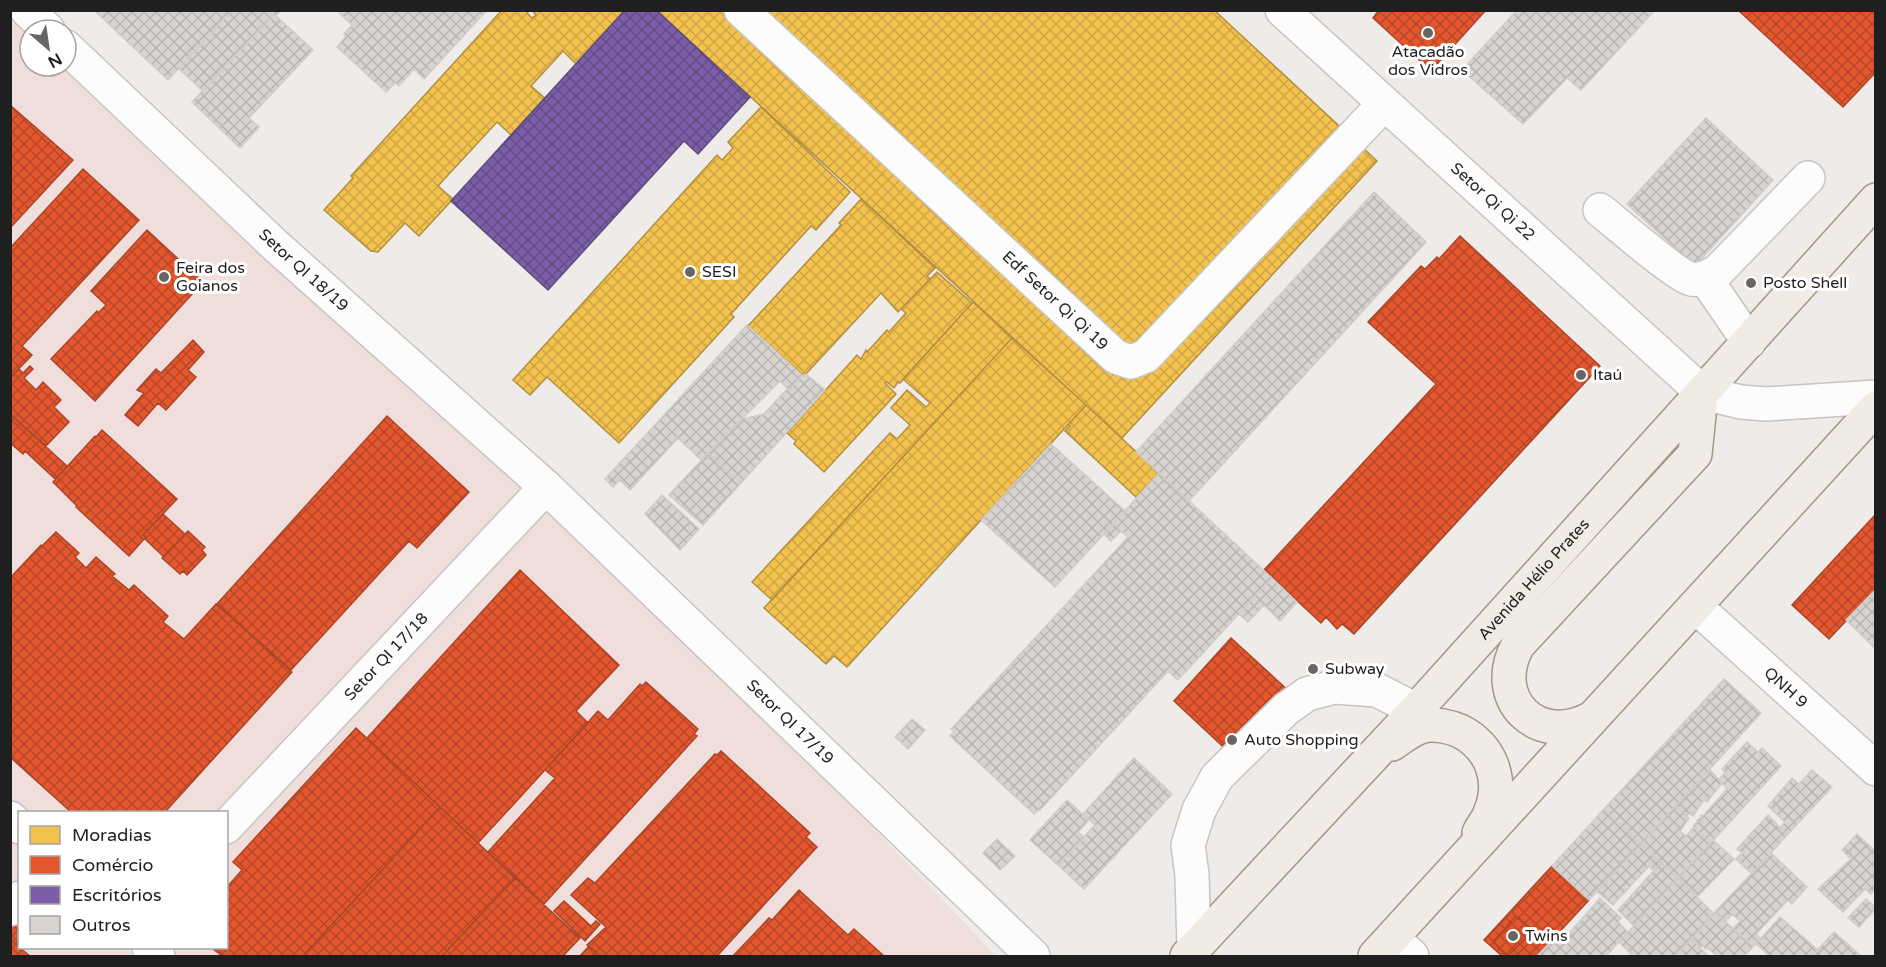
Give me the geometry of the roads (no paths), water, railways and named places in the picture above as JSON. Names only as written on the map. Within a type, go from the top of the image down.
[{"type":"main road","name":"Avenida Hélio Prates","points":[[1191,953],[1416,710],[1875,200]]},
{"type":"main road","points":[[1592,718],[1563,729],[1548,727],[1528,717],[1513,701],[1508,687],[1507,672],[1510,658],[1518,645],[1695,454],[1702,394]]},
{"type":"main road","points":[[1393,950],[1461,863],[1875,408]]},
{"type":"main road","points":[[1378,751],[1424,725],[1452,727],[1474,738],[1485,751],[1490,758],[1496,786],[1491,812],[1461,863]]},
{"type":"street","name":"Edf Setor Qi Qi 19","points":[[741,10],[1116,357],[1131,362],[1146,356],[1384,104]]},
{"type":"street","name":"Setor Qi Qi 22","points":[[1282,10],[1702,394]]},
{"type":"street","name":"Setor QI 18/19","points":[[78,58],[276,246],[546,487]]},
{"type":"street","points":[[1600,210],[1677,271],[1691,280],[1705,278],[1718,271],[1808,178]]},
{"type":"street","points":[[1705,278],[1749,342]]},
{"type":"street","points":[[1702,394],[1766,404],[1875,397]]},
{"type":"street","name":"Setor QI 17/18","points":[[228,825],[546,487]]},
{"type":"street","name":"Setor QI 17/19","points":[[546,487],[1033,957]]},
{"type":"street","name":"QNH 9","points":[[1695,606],[1875,769]]},
{"type":"street","points":[[1191,953],[1192,875],[1188,845],[1199,810],[1216,777],[1286,709],[1307,694],[1334,687],[1377,690],[1416,710]]},
{"type":"place","name":"Atacadão dos Vidros","points":[[1428,33]]},
{"type":"place","name":"SESI","points":[[690,272]]},
{"type":"place","name":"Feira dos Goianos","points":[[164,277]]},
{"type":"place","name":"Posto Shell","points":[[1751,283]]},
{"type":"place","name":"Itaú","points":[[1581,375]]},
{"type":"place","name":"Subway","points":[[1313,669]]},
{"type":"place","name":"Auto Shopping","points":[[1232,740]]},
{"type":"place","name":"Twins","points":[[1513,936]]}]
